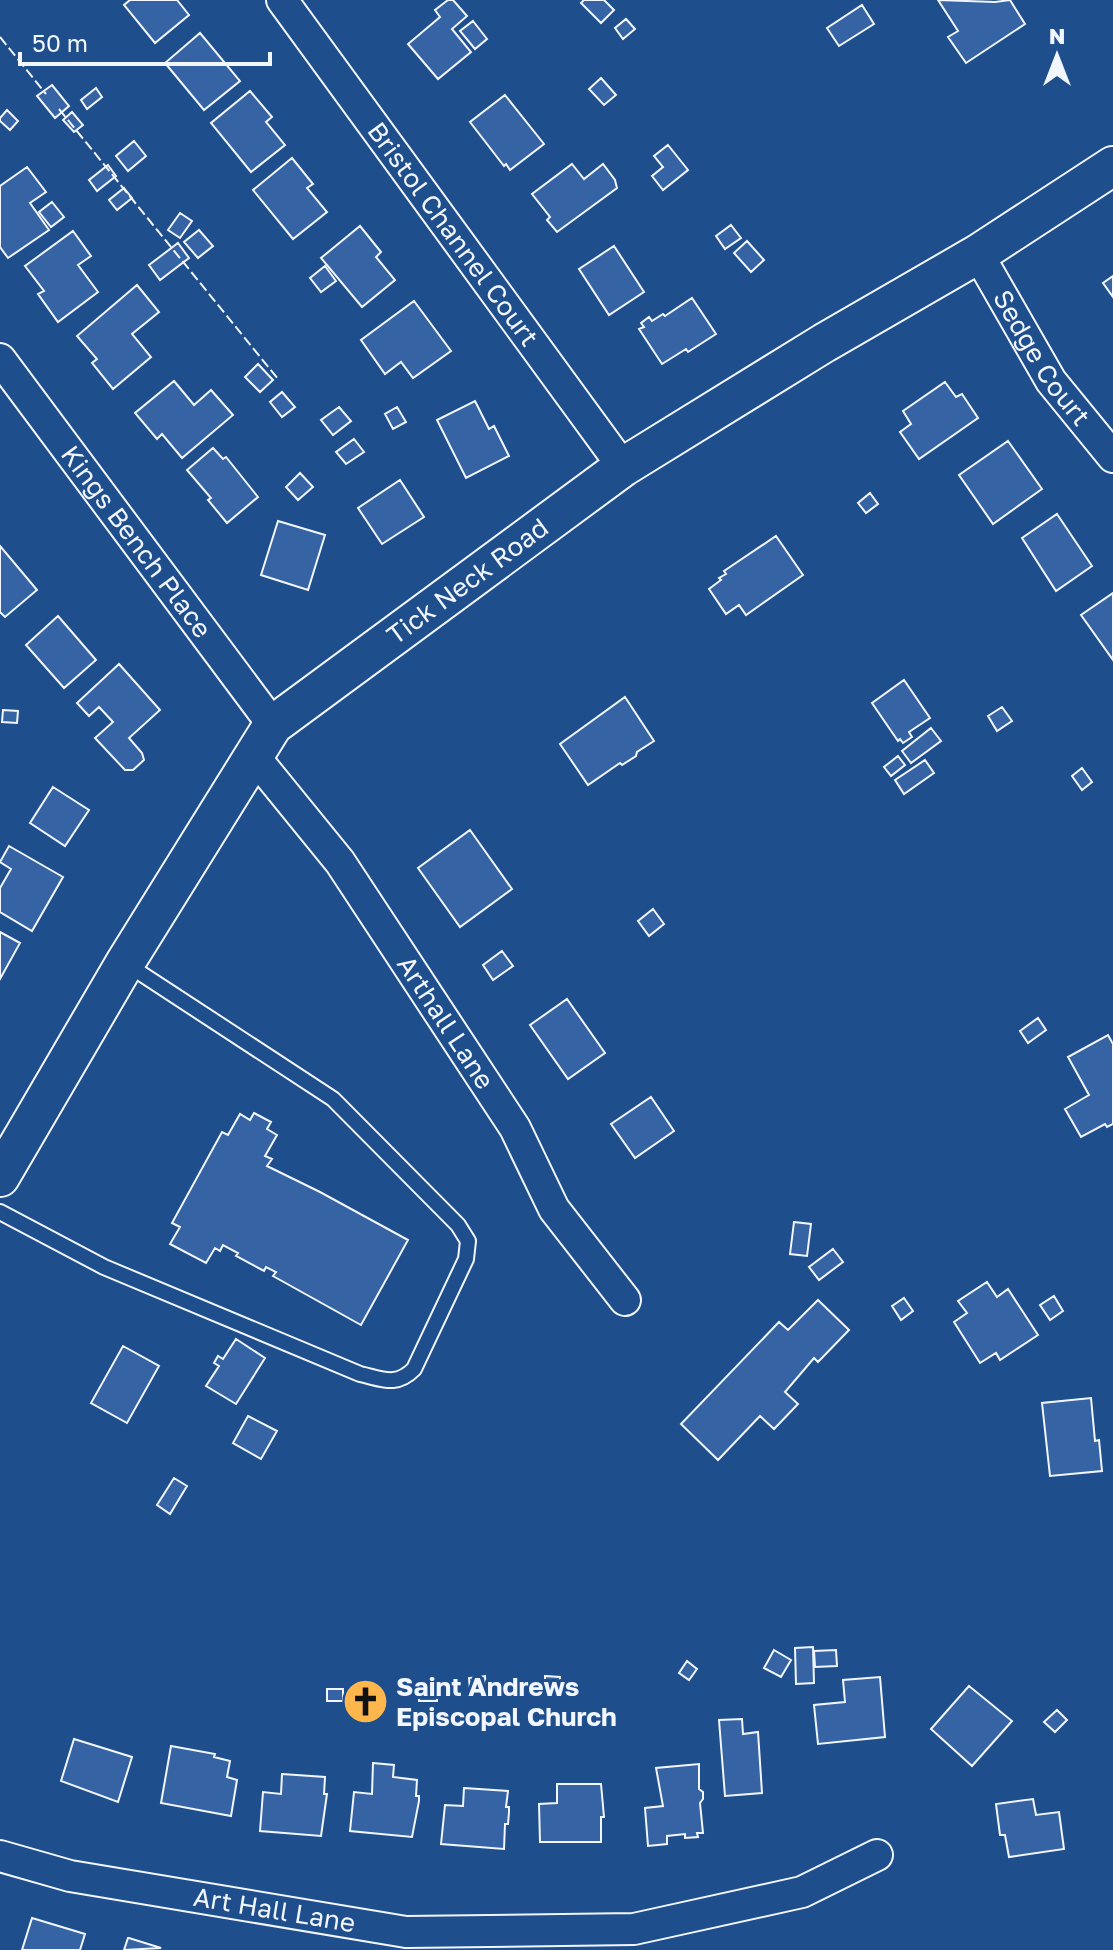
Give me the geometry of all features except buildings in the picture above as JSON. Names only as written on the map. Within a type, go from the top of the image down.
[{"type":"street","name":"Bristol Channel Court","points":[[288,3],[623,467]]},
{"type":"street","name":"Tick Neck Road","points":[[0,1177],[125,963],[263,740],[623,467],[824,343],[978,254],[1113,166]]},
{"type":"street","name":"Sedge Court","points":[[978,254],[1051,381],[1113,457]]},
{"type":"street","name":"Kings Bench Place","points":[[0,359],[263,740]]},
{"type":"street","name":"Arthall Lane","points":[[263,740],[515,1128],[554,1209],[625,1300]]},
{"type":"street","name":"Art Hall Lane","points":[[0,1856],[70,1876],[406,1932],[634,1929],[802,1892],[877,1855]]},
{"type":"lane","points":[[0,1212],[104,1267],[360,1374],[390,1381],[404,1379],[414,1369],[466,1259],[468,1241],[458,1225],[333,1099],[125,963]]},
{"type":"fence","points":[[0,37],[46,94]]},
{"type":"fence","points":[[59,109],[278,379]]},
{"type":"place","name":"Saint Andrews Episcopal Church","points":[[365,1702]]}]
